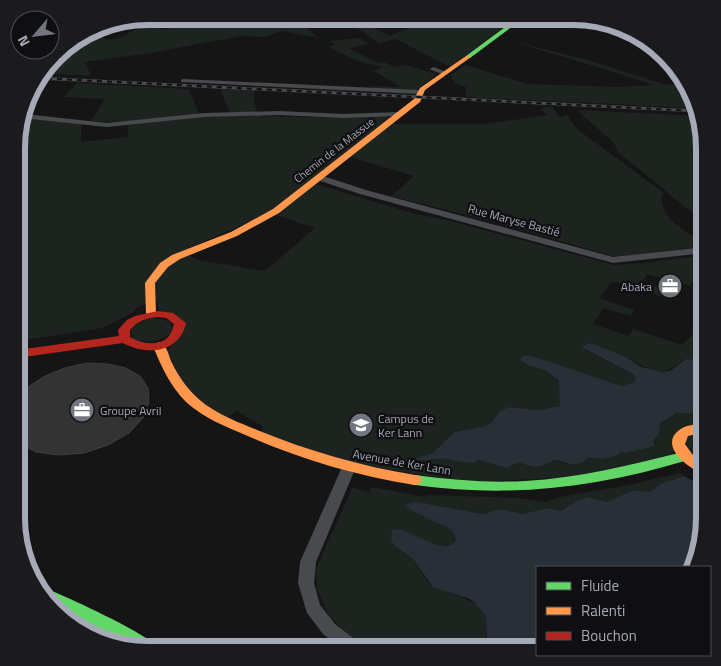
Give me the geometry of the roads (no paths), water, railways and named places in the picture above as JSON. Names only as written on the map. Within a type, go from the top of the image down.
[{"type":"main road","name":"Chemin de la Massue","points":[[151,309],[150,283],[156,272],[170,260],[228,237],[276,211],[417,100],[422,89],[511,25]]},
{"type":"main road","points":[[25,353],[124,335],[136,319],[151,309],[174,317],[181,327],[175,338],[158,346],[146,348],[135,346],[124,335]]},
{"type":"main road","points":[[25,346],[124,335]]},
{"type":"main road","name":"Avenue de Ker Lann","points":[[158,346],[172,376],[182,390],[196,404],[212,415],[245,431],[304,454],[349,467],[412,480],[456,485],[502,487],[599,478],[683,457]]},
{"type":"main road","points":[[696,427],[684,430],[677,437],[677,446],[683,457],[696,464]]},
{"type":"main road","points":[[59,602],[135,640]]},
{"type":"street","points":[[433,69],[445,73]]},
{"type":"street","points":[[184,81],[419,92]]},
{"type":"street","points":[[29,115],[107,125],[204,116],[279,113],[344,116],[399,114]]},
{"type":"street","name":"Rue Maryse Bastié","points":[[320,178],[363,192],[613,260],[696,251]]},
{"type":"street","points":[[344,641],[329,629],[313,608],[306,583],[308,562],[349,467]]},
{"type":"railway","points":[[47,79],[690,111]]},
{"type":"place","name":"Abaka","points":[[670,286]]},
{"type":"place","name":"Groupe Avril","points":[[82,410]]},
{"type":"place","name":"Campus de Ker Lann","points":[[361,425]]}]
